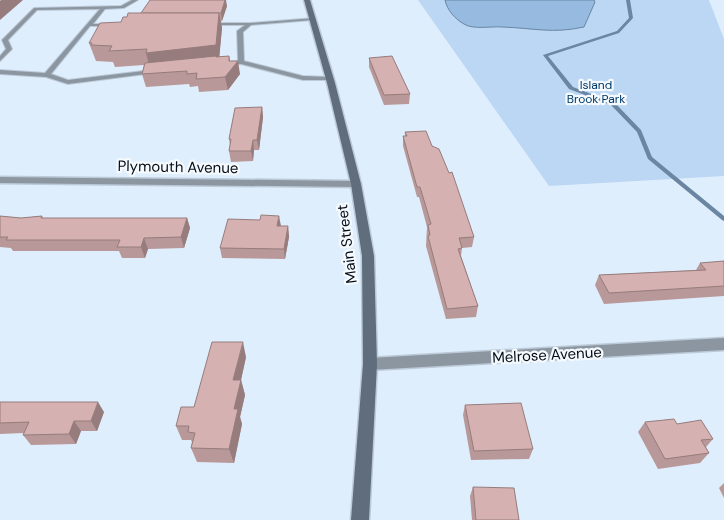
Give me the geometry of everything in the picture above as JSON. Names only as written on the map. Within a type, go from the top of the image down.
[{"type":"main road","name":"Main Street","points":[[307,0],[330,79],[356,184],[368,256],[370,364],[360,520]]},
{"type":"street","name":"Plymouth Avenue","points":[[0,180],[356,184]]},
{"type":"street","name":"Melrose Avenue","points":[[370,364],[724,344]]},
{"type":"lane","points":[[35,0],[36,8]]},
{"type":"lane","points":[[0,59],[9,49],[4,40],[36,8],[122,7],[136,0]]},
{"type":"lane","points":[[47,75],[103,8]]},
{"type":"lane","points":[[203,24],[250,24],[313,19]]},
{"type":"lane","points":[[242,62],[240,31],[250,24]]},
{"type":"lane","points":[[88,25],[117,25]]},
{"type":"lane","points":[[222,64],[242,62],[303,78],[330,79]]},
{"type":"lane","points":[[0,72],[47,75],[68,82],[155,72]]},
{"type":"green space","name":"Island Brook Park","points":[[418,0],[709,0],[724,39],[724,176],[549,186]]},
{"type":"shaded area","points":[[445,0],[594,0],[595,2],[584,27],[552,30],[468,26],[452,14]]},
{"type":"building","points":[[150,0],[225,0],[221,13],[141,13]]},
{"type":"building","points":[[128,13],[219,13],[216,45],[146,53],[147,49],[109,51],[112,46],[91,45],[92,43],[89,43],[100,23],[121,22],[123,17],[127,17]]},
{"type":"building","points":[[229,56],[229,61],[238,61],[225,77],[196,79],[197,73],[187,74],[187,71],[142,74],[145,63]]},
{"type":"building","points":[[392,56],[410,94],[384,95],[369,58]]},
{"type":"building","points":[[262,107],[257,140],[253,140],[251,151],[229,151],[231,139],[229,139],[235,108]]},
{"type":"building","points":[[426,131],[432,146],[439,149],[449,173],[452,172],[474,237],[459,238],[462,248],[458,249],[478,306],[447,309],[428,236],[430,235],[428,225],[431,224],[420,187],[417,187],[403,136],[407,136],[405,132]]},
{"type":"building","points":[[261,215],[279,216],[277,226],[288,226],[284,249],[220,248],[228,219],[260,220]]},
{"type":"building","points":[[0,216],[21,218],[42,216],[41,218],[187,218],[181,237],[144,238],[141,247],[117,247],[120,240],[6,240],[8,237],[0,237]]},
{"type":"building","points":[[724,261],[724,286],[609,293],[599,275],[706,270],[700,263]]},
{"type":"building","points":[[212,342],[243,342],[233,380],[241,380],[234,409],[238,409],[229,449],[191,448],[195,433],[188,432],[189,426],[176,426],[181,407],[194,407]]},
{"type":"building","points":[[0,402],[98,402],[91,421],[74,421],[69,434],[23,435],[29,422],[0,423]]},
{"type":"building","points":[[521,403],[533,449],[474,451],[465,405]]},
{"type":"building","points":[[674,419],[677,424],[701,420],[713,439],[701,440],[709,453],[665,459],[645,422]]},
{"type":"building","points":[[473,487],[514,488],[519,520],[476,520]]},
{"type":"waterway","points":[[628,0],[631,18],[618,32],[545,55],[571,88],[613,104],[639,131],[650,158],[724,219]]}]
